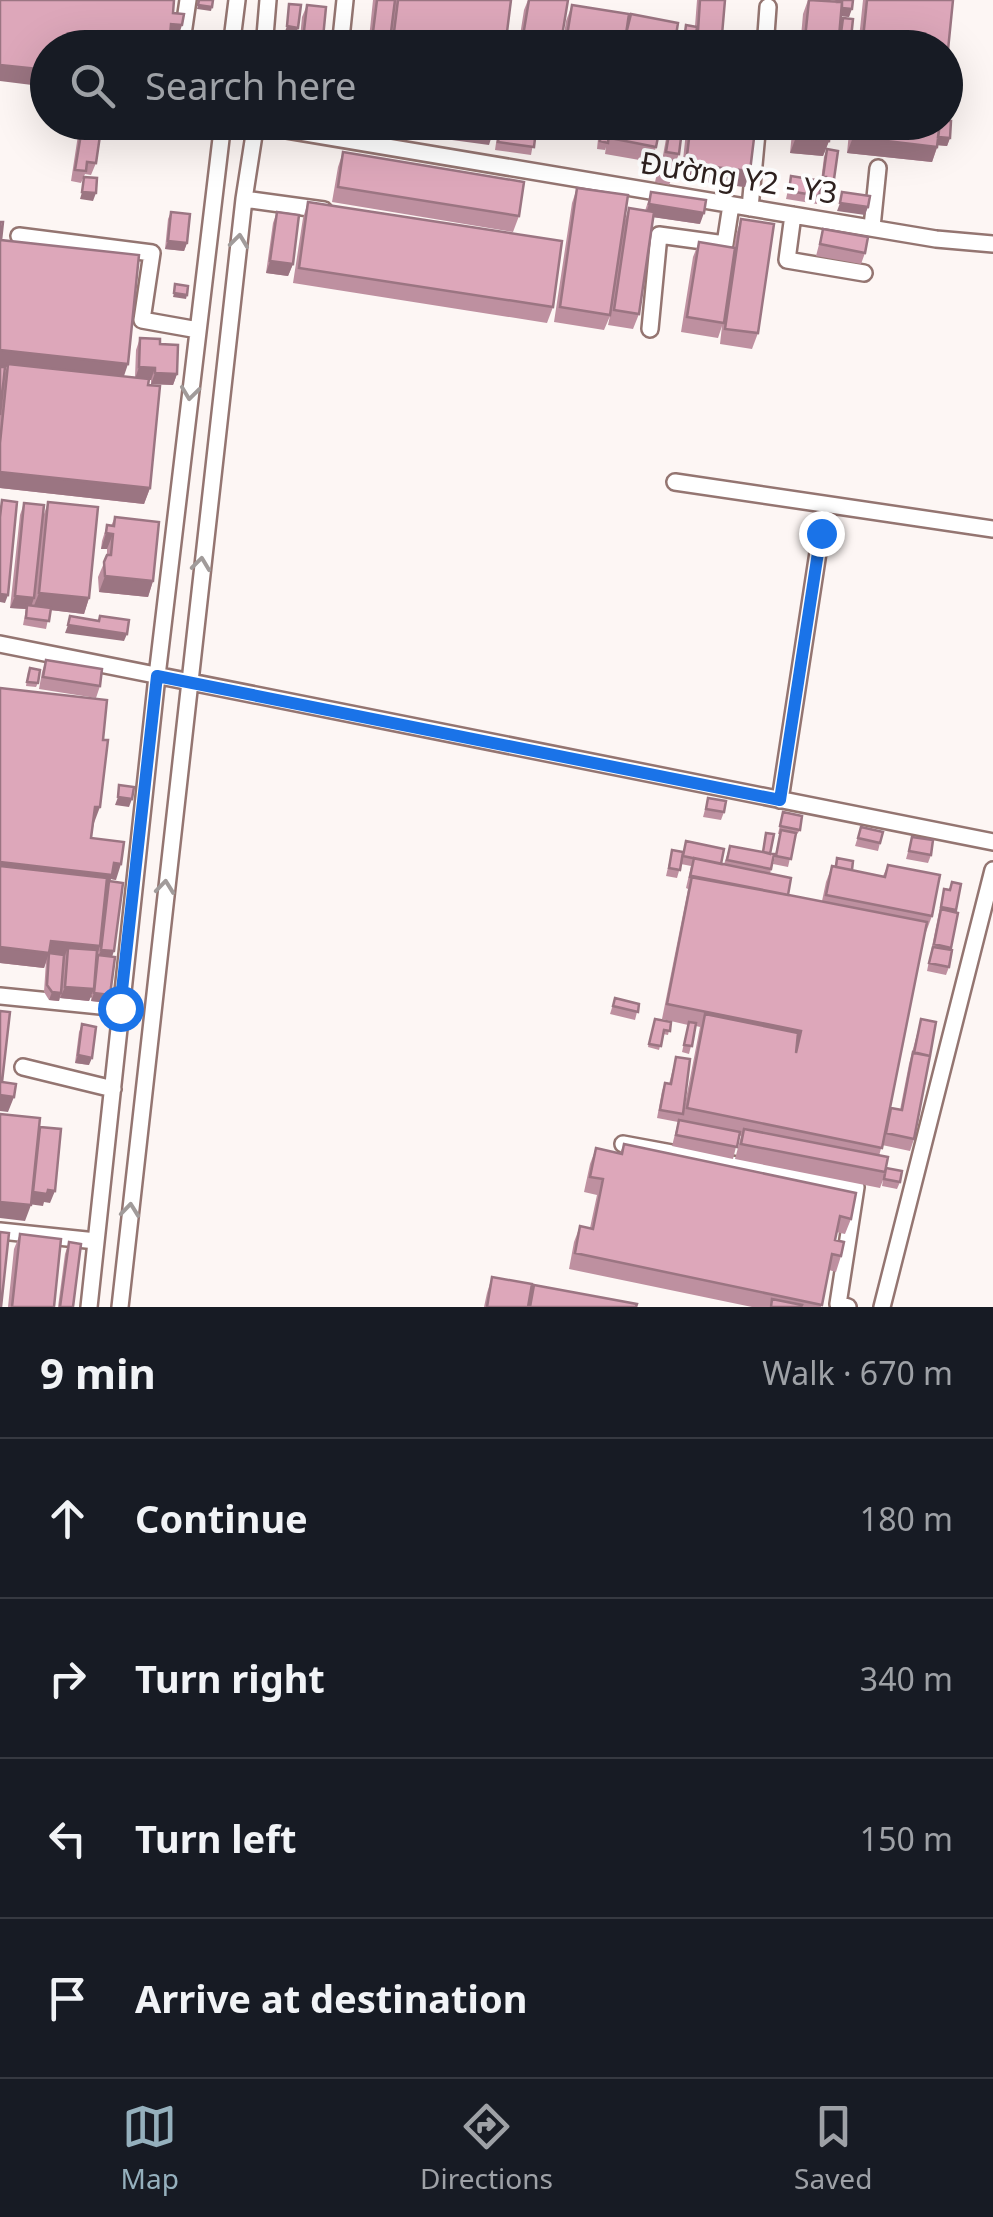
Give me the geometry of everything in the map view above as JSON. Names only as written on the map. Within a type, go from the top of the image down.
[{"type":"street","points":[[184,30],[188,0]]},
{"type":"street","points":[[233,30],[237,0]]},
{"type":"street","points":[[266,30],[268,0]]},
{"type":"street","points":[[342,30],[345,0]]},
{"type":"street","points":[[766,30],[768,8]]},
{"type":"street","points":[[89,1307],[220,140]]},
{"type":"street","points":[[120,1307],[249,140]]},
{"type":"street","name":"Đường Y2 - Y3","points":[[385,140],[750,208],[936,239],[993,244]]},
{"type":"street","points":[[750,208],[756,140]]},
{"type":"street","points":[[872,226],[878,168]]},
{"type":"street","points":[[244,199],[340,212]]},
{"type":"street","points":[[650,329],[660,235],[725,244],[731,204]]},
{"type":"street","points":[[794,215],[787,260],[864,273]]},
{"type":"street","points":[[20,236],[152,253],[142,320],[198,330]]},
{"type":"street","points":[[675,482],[993,528]]},
{"type":"street","points":[[780,800],[821,533]]},
{"type":"street","points":[[0,644],[993,842]]},
{"type":"street","points":[[882,1307],[993,870]]},
{"type":"street","points":[[0,996],[120,1008]]},
{"type":"street","points":[[23,1068],[113,1089]]},
{"type":"street","points":[[623,1144],[856,1188],[838,1304],[848,1307]]},
{"type":"street","points":[[0,1230],[96,1240]]},
{"type":"building","points":[[0,0],[174,0],[173,13],[184,14],[182,25],[171,24],[170,30],[30,30],[30,68],[0,65]]},
{"type":"building","points":[[199,0],[213,0],[212,7],[198,5]]},
{"type":"building","points":[[377,0],[395,0],[391,30],[373,30]]},
{"type":"building","points":[[398,0],[511,0],[507,30],[394,30]]},
{"type":"building","points":[[529,0],[568,0],[563,30],[524,30]]},
{"type":"building","points":[[700,0],[725,0],[722,30],[698,30]]},
{"type":"building","points":[[809,0],[842,2],[840,30],[806,30]]},
{"type":"building","points":[[837,0],[853,0],[852,9],[842,8],[842,2]]},
{"type":"building","points":[[867,0],[953,0],[950,30],[864,30]]},
{"type":"building","points":[[289,4],[301,5],[298,28],[287,26]]},
{"type":"building","points":[[307,5],[326,7],[324,30],[304,30]]},
{"type":"building","points":[[572,5],[629,14],[627,30],[568,30]]},
{"type":"building","points":[[631,14],[678,23],[677,30],[627,30]]},
{"type":"building","points":[[843,18],[853,19],[852,30],[841,30]]},
{"type":"building","points":[[80,140],[99,140],[96,163],[87,162],[86,171],[75,170]]},
{"type":"building","points":[[498,140],[535,140],[534,147]]},
{"type":"building","points":[[620,140],[657,140],[656,147]]},
{"type":"building","points":[[668,140],[681,140],[679,154],[666,152]]},
{"type":"building","points":[[689,140],[754,140],[750,171],[686,164]]},
{"type":"building","points":[[878,140],[938,140],[937,147]]},
{"type":"building","points":[[827,149],[838,151],[833,186],[825,185],[823,177]]},
{"type":"building","points":[[343,152],[524,182],[519,216],[338,187]]},
{"type":"building","points":[[661,161],[679,161],[672,177],[658,174]]},
{"type":"building","points":[[791,176],[822,181],[819,196],[789,191]]},
{"type":"building","points":[[84,177],[97,178],[96,193],[82,192]]},
{"type":"building","points":[[577,188],[628,195],[610,315],[560,307]]},
{"type":"building","points":[[651,192],[706,200],[704,213],[649,204]]},
{"type":"building","points":[[842,192],[870,196],[868,207],[840,203]]},
{"type":"building","points":[[308,202],[562,241],[553,307],[299,268]]},
{"type":"building","points":[[629,208],[654,212],[639,314],[614,310]]},
{"type":"building","points":[[171,212],[190,214],[187,243],[168,241]]},
{"type":"building","points":[[277,212],[299,215],[293,264],[270,261]]},
{"type":"building","points":[[741,219],[774,224],[758,333],[725,329]]},
{"type":"building","points":[[0,222],[1,240],[139,255],[128,364],[0,350]]},
{"type":"building","points":[[823,229],[868,237],[865,253],[820,244]]},
{"type":"building","points":[[699,242],[735,248],[724,323],[687,317]]},
{"type":"building","points":[[175,284],[188,286],[187,295],[174,293]]},
{"type":"building","points":[[140,338],[178,345],[177,374],[155,373],[155,368],[139,367]]},
{"type":"building","points":[[8,364],[149,379],[148,385],[160,386],[150,488],[0,472]]},
{"type":"building","points":[[0,367],[5,367],[0,415]]},
{"type":"building","points":[[2,500],[17,502],[8,595],[0,594]]},
{"type":"building","points":[[48,502],[98,507],[89,598],[39,593]]},
{"type":"building","points":[[24,503],[44,505],[34,598],[15,596]]},
{"type":"building","points":[[115,517],[159,522],[153,581],[105,576],[104,562],[111,555],[113,534],[106,533],[107,525],[114,526]]},
{"type":"building","points":[[27,605],[51,608],[49,621],[26,618]]},
{"type":"building","points":[[70,616],[99,621],[100,616],[129,620],[127,634],[68,625]]},
{"type":"building","points":[[46,660],[102,669],[100,686],[43,677]]},
{"type":"building","points":[[30,668],[40,670],[38,683],[27,682]]},
{"type":"building","points":[[0,688],[107,700],[103,740],[108,740],[100,807],[95,807],[91,838],[124,842],[121,864],[114,863],[112,875],[0,862]]},
{"type":"building","points":[[119,785],[134,787],[132,799],[118,797]]},
{"type":"building","points":[[708,798],[726,801],[724,812],[706,809]]},
{"type":"building","points":[[783,812],[802,816],[800,830],[780,826]]},
{"type":"building","points":[[861,827],[883,832],[880,843],[858,838]]},
{"type":"building","points":[[781,830],[796,833],[791,859],[776,856]]},
{"type":"building","points":[[766,833],[774,834],[770,854],[763,852]]},
{"type":"building","points":[[912,837],[933,840],[931,855],[909,851]]},
{"type":"building","points":[[686,841],[724,849],[721,864],[683,856]]},
{"type":"building","points":[[730,846],[774,854],[771,869],[727,860]]},
{"type":"building","points":[[672,850],[683,852],[680,870],[669,868]]},
{"type":"building","points":[[694,858],[791,878],[788,895],[690,877]]},
{"type":"building","points":[[837,858],[853,861],[852,870],[836,867]]},
{"type":"building","points":[[888,865],[940,875],[932,916],[826,895],[832,866],[885,877]]},
{"type":"building","points":[[0,866],[107,878],[100,946],[51,941],[49,953],[0,947]]},
{"type":"building","points":[[692,876],[927,922],[882,1148],[687,1108],[705,1014],[798,1033],[796,1053],[801,1031],[667,1004]]},
{"type":"building","points":[[109,881],[123,883],[114,951],[101,950]]},
{"type":"building","points":[[952,882],[961,884],[956,910],[941,907],[944,889],[950,890]]},
{"type":"building","points":[[941,909],[958,913],[951,948],[934,944]]},
{"type":"building","points":[[933,947],[952,950],[949,967],[929,963]]},
{"type":"building","points":[[68,948],[97,950],[94,989],[65,987]]},
{"type":"building","points":[[49,953],[64,955],[61,993],[52,992],[47,985]]},
{"type":"building","points":[[98,955],[115,957],[110,995],[94,993]]},
{"type":"building","points":[[615,998],[639,1004],[638,1012],[613,1006]]},
{"type":"building","points":[[0,1011],[10,1012],[2,1082],[16,1084],[14,1097],[0,1095]]},
{"type":"building","points":[[655,1019],[671,1022],[670,1031],[664,1030],[661,1046],[649,1044]]},
{"type":"building","points":[[921,1019],[936,1022],[930,1056],[914,1053]]},
{"type":"building","points":[[689,1022],[696,1023],[692,1046],[684,1045]]},
{"type":"building","points":[[82,1024],[96,1027],[92,1058],[78,1055]]},
{"type":"building","points":[[913,1052],[930,1056],[914,1139],[886,1133],[891,1108],[902,1110]]},
{"type":"building","points":[[676,1057],[690,1059],[683,1114],[660,1110],[665,1083],[671,1084]]},
{"type":"building","points":[[0,1114],[40,1118],[31,1205],[0,1202]]},
{"type":"building","points":[[679,1120],[740,1132],[737,1147],[676,1135]]},
{"type":"building","points":[[40,1127],[61,1129],[55,1191],[48,1190],[47,1194],[33,1192]]},
{"type":"building","points":[[744,1129],[888,1157],[885,1172],[741,1144]]},
{"type":"building","points":[[624,1144],[856,1193],[851,1219],[840,1216],[835,1240],[844,1242],[841,1256],[832,1254],[822,1305],[575,1253],[580,1226],[593,1229],[603,1179],[590,1177],[596,1148],[622,1154]]},
{"type":"building","points":[[886,1168],[902,1171],[900,1182],[884,1179]]},
{"type":"building","points":[[0,1232],[9,1233],[1,1307],[0,1307]]},
{"type":"building","points":[[20,1234],[61,1239],[54,1307],[12,1307]]},
{"type":"building","points":[[69,1242],[81,1244],[73,1307],[60,1307]]},
{"type":"building","points":[[492,1277],[532,1284],[528,1307],[487,1307]]},
{"type":"building","points":[[534,1285],[637,1304],[530,1307]]},
{"type":"building","points":[[772,1299],[802,1305],[771,1307]]},
{"type":"route","points":[[120,1008],[157,676],[780,800],[821,533]]}]
